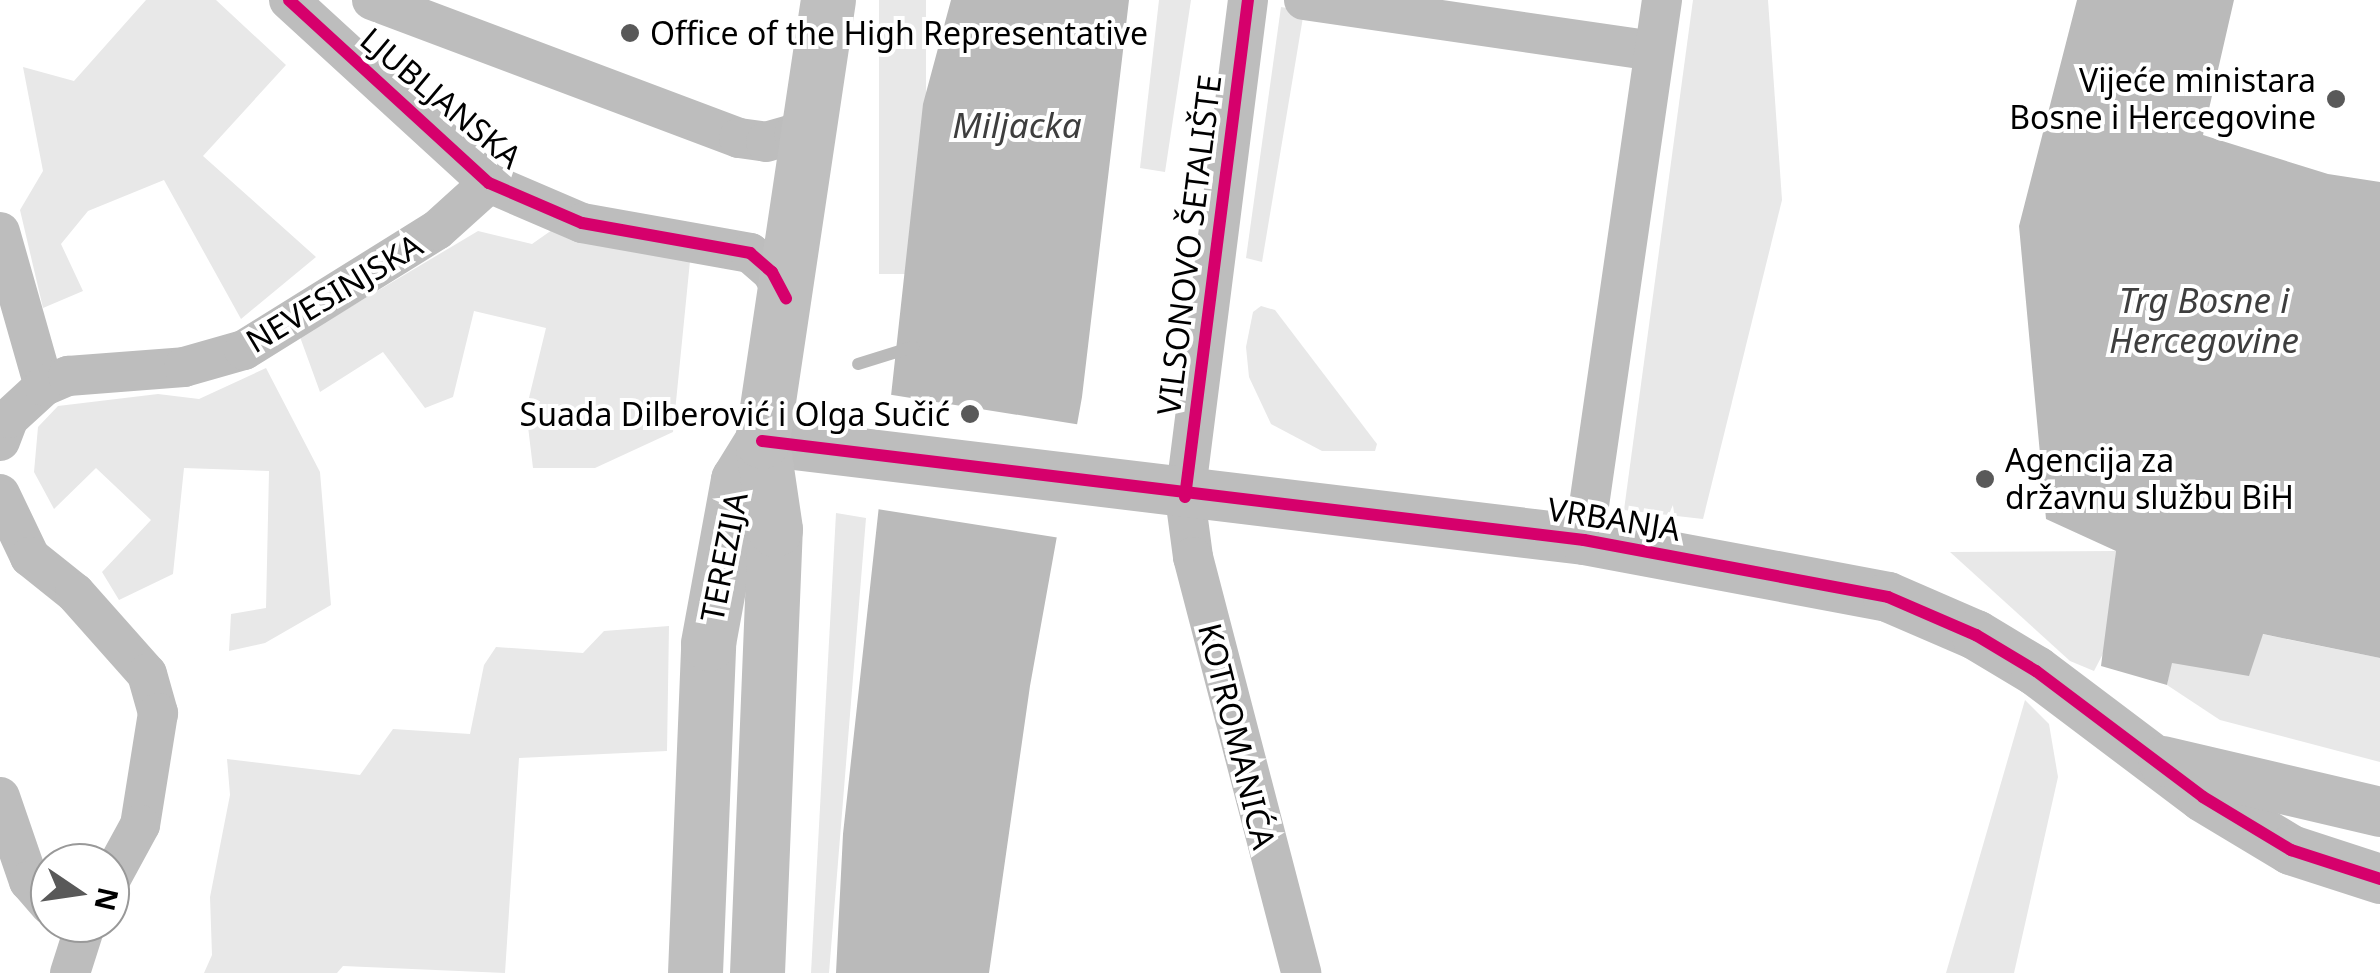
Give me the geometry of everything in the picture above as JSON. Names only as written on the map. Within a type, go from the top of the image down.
[{"type":"main road","points":[[762,441],[816,110],[828,0]]},
{"type":"main road","name":"TEREZIJA","points":[[694,973],[708,643],[738,480],[762,441]]},
{"type":"main road","name":"TEREZIJA","points":[[757,973],[775,529],[762,441]]},
{"type":"street","name":"LJUBLJANSKA","points":[[288,0],[489,183],[582,224],[750,254],[772,272],[786,298]]},
{"type":"street","name":"LJUBLJANSKA","points":[[372,0],[739,138],[766,142],[794,134],[816,110]]},
{"type":"street","name":"VILSONOVO ŠETALIŠTE","points":[[1185,496],[1248,0]]},
{"type":"street","points":[[1304,0],[1652,51]]},
{"type":"street","points":[[1584,540],[1662,0]]},
{"type":"street","name":"NEVESINJSKA","points":[[44,386],[68,376],[184,367],[244,350],[437,230],[489,183]]},
{"type":"street","points":[[0,232],[44,386],[9,418],[0,442]]},
{"type":"street","name":"VRBANJA","points":[[762,441],[1185,496],[1584,540],[1888,597],[2036,671],[2088,716],[2158,760],[2203,797],[2291,850],[2380,878]]},
{"type":"street","points":[[0,494],[30,557],[75,593],[146,674],[158,713],[140,825],[130,843]]},
{"type":"street","name":"KOTROMANIĆA","points":[[1185,496],[1193,558],[1301,973]]},
{"type":"street","name":"VRBANJA","points":[[2158,760],[2380,812]]},
{"type":"street","points":[[0,797],[30,882]]},
{"type":"shaded area","points":[[146,0],[216,0],[286,65],[203,156],[316,257],[241,319],[164,180],[88,211],[61,244],[83,291],[43,308],[20,210],[43,171],[23,67],[74,81]]},
{"type":"shaded area","points":[[879,0],[926,0],[926,274],[879,274]]},
{"type":"shaded area","points":[[1159,0],[1191,0],[1165,172],[1140,168]]},
{"type":"shaded area","points":[[1693,0],[1768,0],[1782,200],[1703,519],[1624,510]]},
{"type":"shaded area","points":[[1281,7],[1304,11],[1262,262],[1246,258]]},
{"type":"shaded area","points":[[552,230],[690,261],[673,432],[595,468],[533,468],[526,410],[546,328],[474,311],[453,397],[425,408],[383,352],[320,392],[300,337],[478,231],[532,244]]},
{"type":"shaded area","points":[[1261,306],[1275,310],[1377,444],[1375,451],[1322,451],[1271,424],[1249,377],[1246,347],[1253,312]]},
{"type":"shaded area","points":[[266,368],[320,472],[331,605],[265,643],[229,651],[231,614],[266,608],[269,471],[184,468],[173,574],[119,600],[102,572],[151,520],[96,468],[54,509],[34,472],[38,427],[58,406],[158,394],[199,399]]},
{"type":"shaded area","points":[[836,513],[866,518],[829,973],[811,973]]},
{"type":"shaded area","points":[[2116,551],[2107,646],[2094,671],[2070,661],[1950,552]]},
{"type":"shaded area","points":[[669,626],[667,751],[519,758],[505,973],[343,966],[337,973],[204,973],[212,955],[210,897],[230,795],[227,759],[360,775],[393,729],[470,734],[484,665],[496,647],[583,653],[604,631]]},
{"type":"shaded area","points":[[2262,634],[2380,658],[2380,762],[2220,720],[2167,685],[2171,663]]},
{"type":"shaded area","points":[[2025,700],[2049,724],[2058,777],[2014,973],[1946,973]]},
{"type":"water","name":"Miljacka","points":[[951,0],[1129,0],[1082,397],[1030,686],[989,973],[836,973],[843,834],[923,104]]},
{"type":"water","name":"Trg Bosne i Hercegovine","points":[[2077,0],[2234,0],[2203,135],[2328,174],[2380,182],[2380,658],[2263,634],[2249,676],[2172,663],[2167,685],[2101,666],[2116,551],[2046,519],[2019,226]]},
{"type":"pier","points":[[886,394],[1082,425],[1064,539],[868,508]]},
{"type":"waterway","points":[[858,364],[913,347]]},
{"type":"cycle path","points":[[289,0],[489,183],[582,223],[750,253],[772,272],[786,298]]},
{"type":"cycle path","points":[[1185,497],[1248,0]]},
{"type":"cycle path","points":[[762,441],[1584,540],[1888,597],[1976,635],[2036,671],[2203,797],[2291,850],[2380,879]]},
{"type":"place","name":"Office of the High Representative","points":[[630,33]]},
{"type":"place","name":"Vijeće ministara Bosne i Hercegovine","points":[[2336,99]]},
{"type":"place","name":"Suada Dilberović i Olga Sučić","points":[[970,414]]},
{"type":"place","name":"Agencija za državnu službu BiH","points":[[1985,479]]}]
